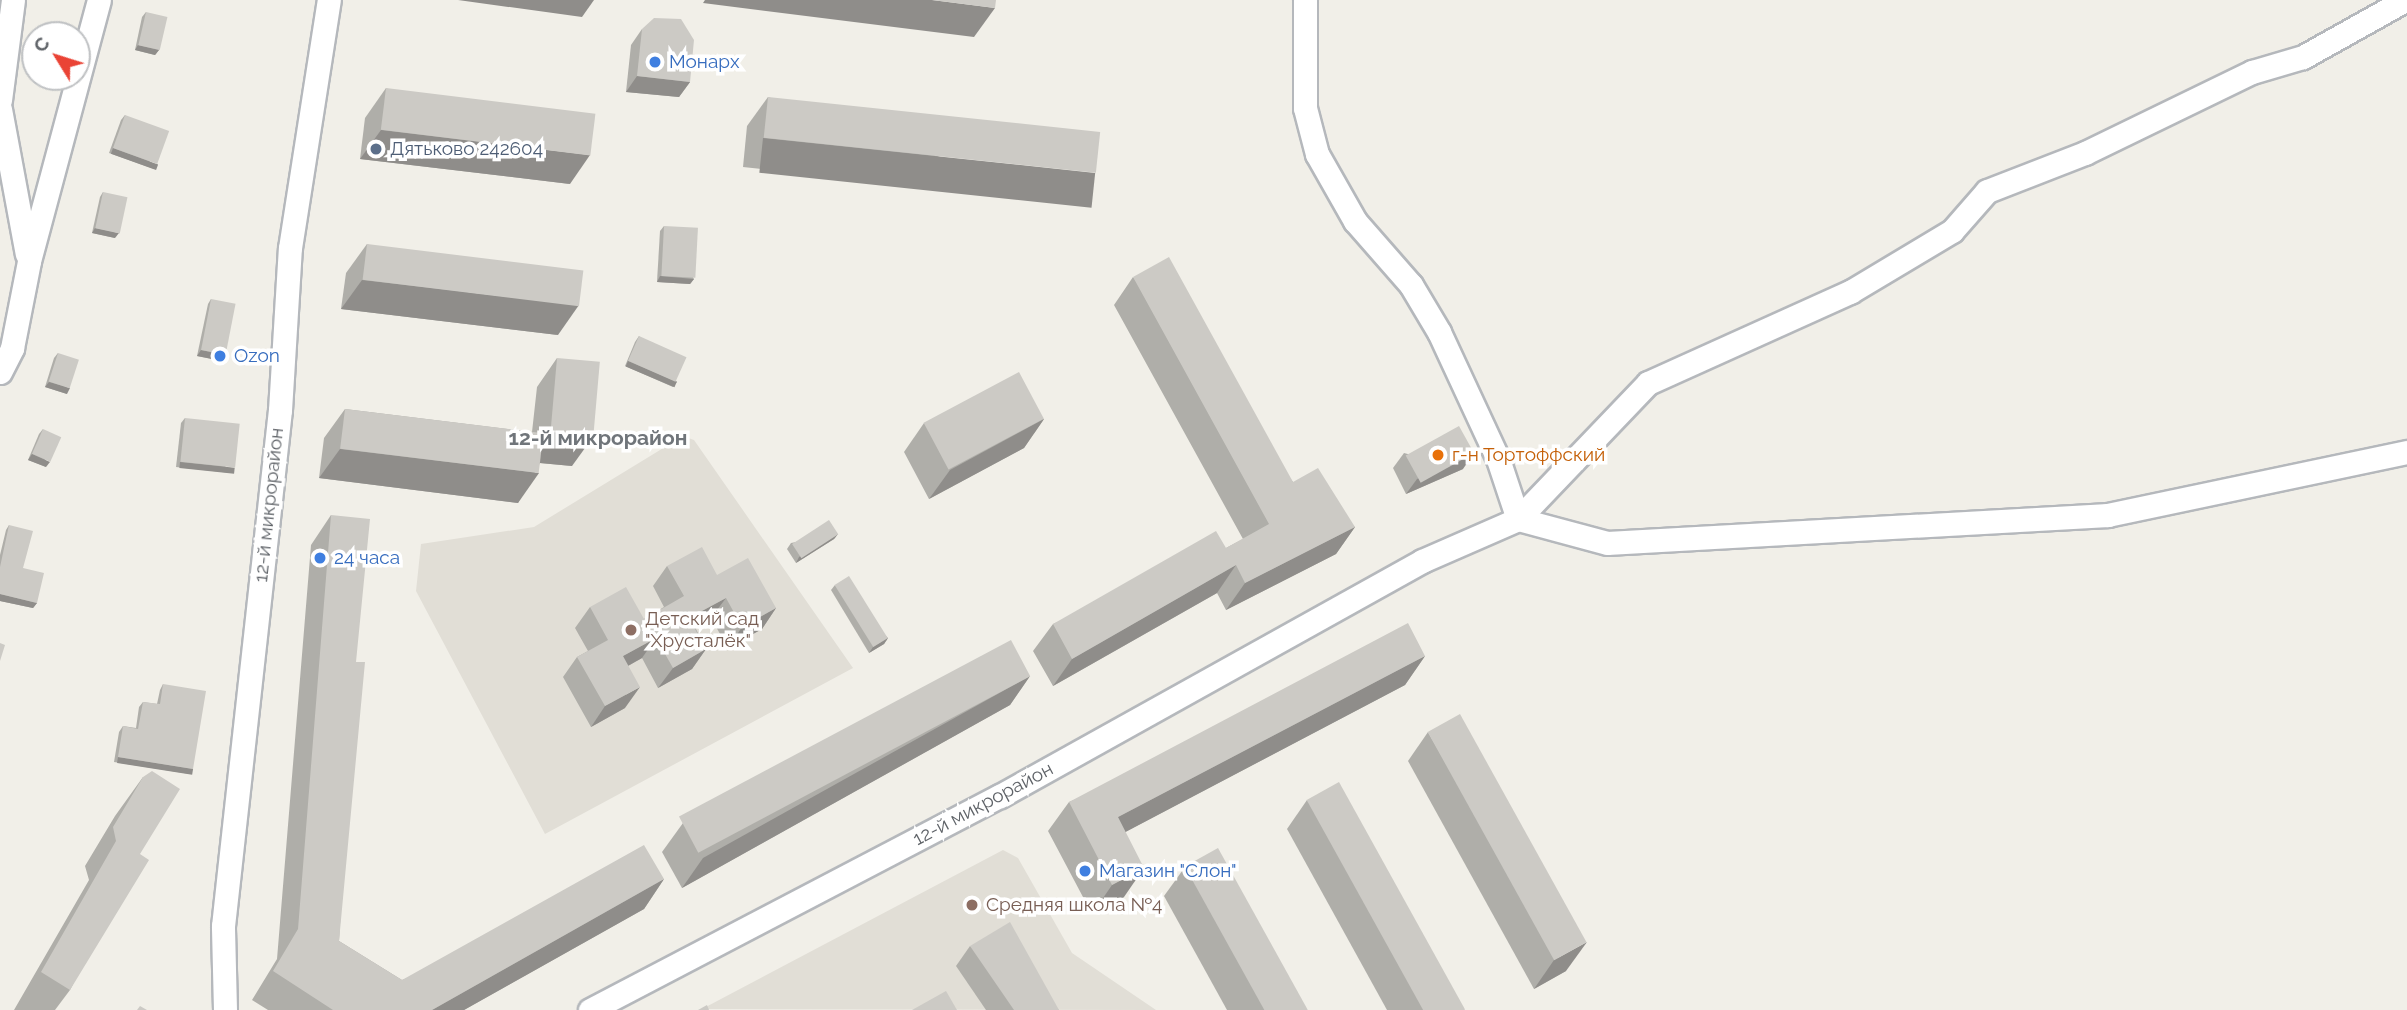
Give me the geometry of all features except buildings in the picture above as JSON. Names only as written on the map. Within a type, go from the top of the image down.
[{"type":"street","points":[[0,100],[13,0]]},
{"type":"street","points":[[0,372],[12,348],[29,261],[99,0]]},
{"type":"street","name":"12-й микрорайон","points":[[225,1010],[223,926],[280,410],[289,248],[330,0]]},
{"type":"street","points":[[1305,0],[1305,108],[1317,154],[1355,221],[1411,285],[1439,332],[1498,459],[1518,519]]},
{"type":"street","points":[[1518,519],[1648,383],[1850,292],[1951,231],[1987,191],[2085,153],[2252,72],[2303,57],[2404,0]]},
{"type":"street","points":[[0,109],[29,261]]},
{"type":"street","points":[[1518,519],[1607,543],[2108,515],[2407,452]]},
{"type":"street","name":"12-й микрорайон","points":[[590,1010],[1000,796],[1373,590],[1518,519]]},
{"type":"shaded area","name":"Детский сад \"Хрусталёк\"","points":[[683,436],[694,440],[853,668],[545,834],[416,591],[421,544],[534,527]]},
{"type":"shaded area","name":"Средняя школа №4","points":[[1003,850],[1018,858],[1072,953],[1156,1010],[702,1009]]},
{"type":"place","name":"Монарх","points":[[655,62]]},
{"type":"place","name":"Дятьково 242604","points":[[376,149]]},
{"type":"place","name":"Ozon","points":[[220,356]]},
{"type":"place","name":"г-н Тортоффский","points":[[1438,455]]},
{"type":"place","name":"24 часа","points":[[320,558]]},
{"type":"place","name":"Детский сад \"Хрусталёк\"","points":[[631,630]]},
{"type":"place","name":"Магазин \"Слон\"","points":[[1085,871]]},
{"type":"place","name":"Средняя школа №4","points":[[972,905]]},
{"type":"district","name":"12-й микрорайон","points":[[598,438]]}]
